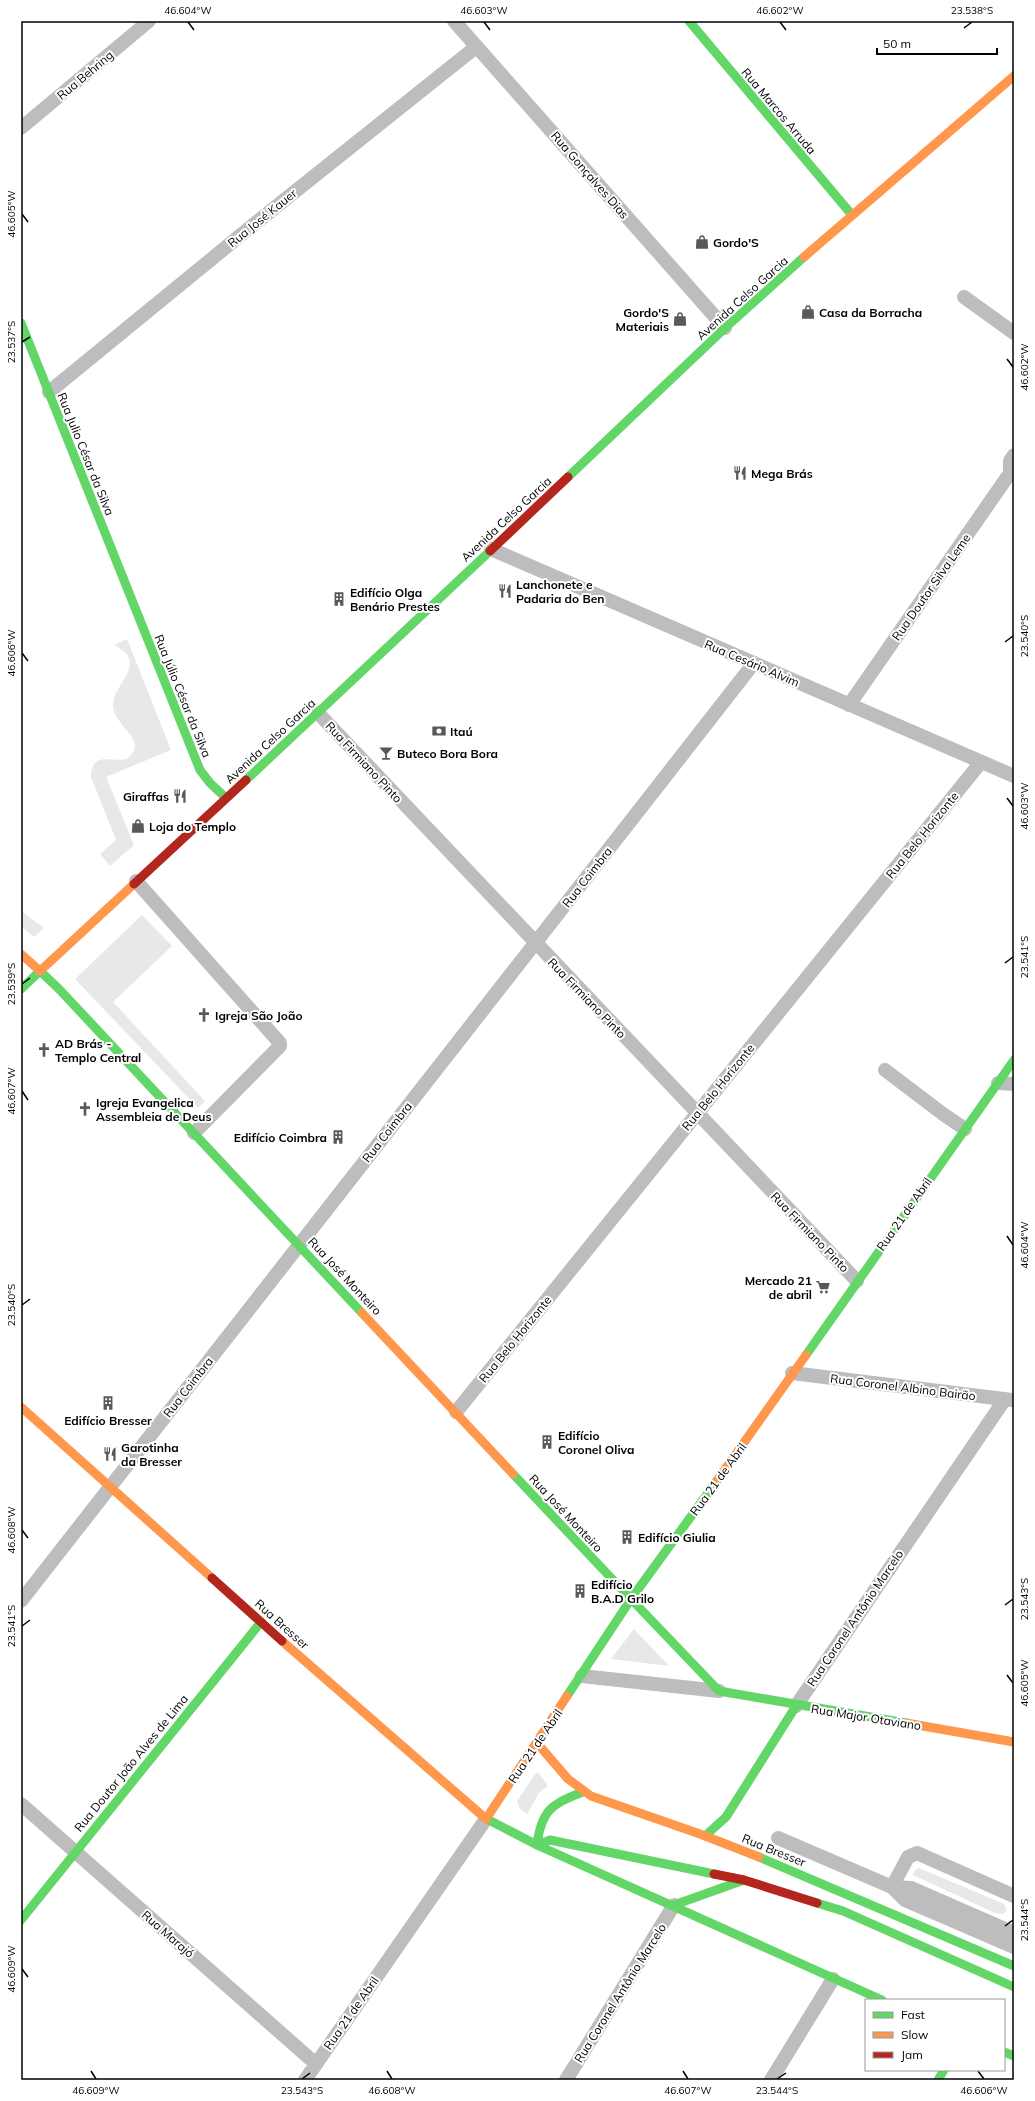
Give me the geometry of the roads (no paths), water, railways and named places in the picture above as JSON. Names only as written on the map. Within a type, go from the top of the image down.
[{"type":"main road","name":"Rua Marcos Arruda","points":[[689,21],[852,215]]},
{"type":"main road","name":"Avenida Celso Garcia","points":[[21,988],[318,713],[725,328],[852,215],[1014,76]]},
{"type":"main road","points":[[1006,82],[1014,88]]},
{"type":"main road","name":"Rua Julio César da Silva","points":[[21,323],[129,594]]},
{"type":"main road","name":"Rua Júlio César da Silva","points":[[129,594],[200,770],[210,784],[226,798]]},
{"type":"main road","name":"Rua José Monteiro","points":[[21,954],[59,989],[631,1599]]},
{"type":"main road","name":"Rua 21 de Abril","points":[[486,1819],[582,1676],[631,1599],[727,1467],[1014,1060]]},
{"type":"main road","name":"Rua Bresser","points":[[21,1407],[261,1622],[486,1819],[537,1845],[674,1905],[833,1979],[880,1999]]},
{"type":"main road","points":[[631,1599],[719,1692]]},
{"type":"main road","name":"Rua Doutor João Alves de Lima","points":[[21,1920],[261,1622]]},
{"type":"main road","name":"Rua Major Otaviano","points":[[719,1692],[1014,1742]]},
{"type":"main road","name":"Rua Coronel Antônio Marcelo","points":[[705,1836],[726,1818],[796,1706]]},
{"type":"main road","name":"Rua Bresser","points":[[537,1743],[583,1792],[616,1806],[705,1836],[728,1838],[1014,1966]]},
{"type":"main road","points":[[583,1792],[561,1799],[546,1810],[540,1822],[537,1845],[550,1840],[744,1880],[843,1911],[1014,1987]]},
{"type":"main road","points":[[726,1818],[728,1838]]},
{"type":"main road","points":[[674,1905],[744,1880]]},
{"type":"main road","points":[[938,2080],[943,2071]]},
{"type":"street","name":"Rua Behring","points":[[21,128],[149,21]]},
{"type":"street","name":"Rua Gonçalves Dias","points":[[454,21],[725,328]]},
{"type":"street","name":"Rua José Kauer","points":[[49,392],[258,221],[476,47]]},
{"type":"street","points":[[964,297],[1014,333]]},
{"type":"street","points":[[1012,474],[1010,461],[1014,455]]},
{"type":"street","name":"Rua Doutor Silva Leme","points":[[849,705],[1012,474]]},
{"type":"street","name":"Rua Cesário Alvim","points":[[491,549],[1014,776]]},
{"type":"street","name":"Rua Coimbra","points":[[21,1601],[754,663]]},
{"type":"street","name":"Rua Firmiano Pinto","points":[[318,713],[857,1281]]},
{"type":"street","name":"Rua Belo Horizonte","points":[[456,1412],[981,762]]},
{"type":"street","points":[[136,881],[280,1043],[280,1046],[194,1133]]},
{"type":"street","points":[[885,1070],[965,1129]]},
{"type":"street","points":[[998,1083],[1014,1084]]},
{"type":"street","name":"Rua Coronel Albino Bairão","points":[[792,1373],[1009,1400]]},
{"type":"street","name":"Rua Coronel Antônio Marcelo","points":[[796,1706],[1009,1400]]},
{"type":"street","name":"Rua Major Otaviano","points":[[582,1676],[719,1692]]},
{"type":"street","name":"Rua Marajó","points":[[21,1804],[316,2064]]},
{"type":"street","name":"Rua 21 de Abril","points":[[305,2080],[486,1819]]},
{"type":"street","points":[[778,1838],[892,1887],[911,1888],[1011,1935]]},
{"type":"street","points":[[892,1887],[908,1857],[917,1853],[1014,1896]]},
{"type":"street","name":"Rua Coronel Antônio Marcelo","points":[[566,2080],[674,1905]]},
{"type":"street","points":[[771,2080],[833,1979]]},
{"type":"place","name":"Gordo'S","points":[[702,242]]},
{"type":"place","name":"Casa da Borracha","points":[[808,312]]},
{"type":"place","name":"Gordo'S Materiais","points":[[680,319]]},
{"type":"place","name":"Mega Brás","points":[[740,473]]},
{"type":"place","name":"Lanchonete e Padaria do Ben","points":[[505,591]]},
{"type":"place","name":"Edifício Olga Benário Prestes","points":[[339,599]]},
{"type":"place","name":"Itaú","points":[[439,731]]},
{"type":"place","name":"Buteco Bora Bora","points":[[386,753]]},
{"type":"place","name":"Giraffas","points":[[180,796]]},
{"type":"place","name":"Loja do Templo","points":[[138,826]]},
{"type":"place","name":"Igreja São João","points":[[204,1015]]},
{"type":"place","name":"AD Brás - Templo Central","points":[[44,1050]]},
{"type":"place","name":"Igreja Evangelica Assembleia de Deus","points":[[85,1109]]},
{"type":"place","name":"Edifício Coimbra","points":[[338,1137]]},
{"type":"place","name":"Mercado 21 de abril","points":[[823,1287]]},
{"type":"place","name":"Edifício Bresser","points":[[108,1403]]},
{"type":"place","name":"Edifício Coronel Oliva","points":[[547,1442]]},
{"type":"place","name":"Garotinha da Bresser","points":[[110,1454]]},
{"type":"place","name":"Edifício Giulia","points":[[627,1537]]},
{"type":"place","name":"Edifício B.A.D Grilo","points":[[580,1591]]}]
